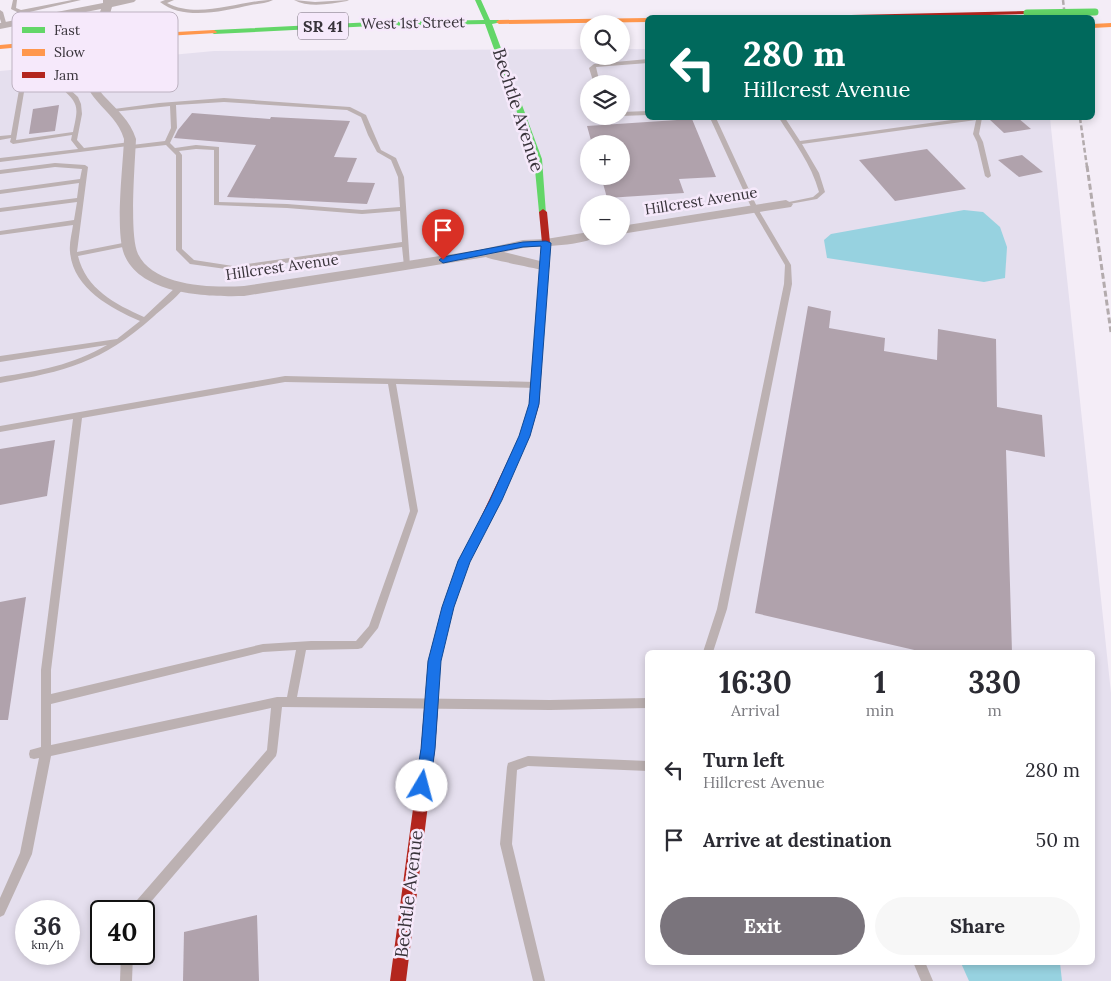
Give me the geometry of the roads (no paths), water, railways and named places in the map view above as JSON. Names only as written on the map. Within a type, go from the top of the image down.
[{"type":"main road","name":"Bechtle Avenue","points":[[398,981],[428,749],[434,661],[448,607],[464,561],[496,500],[525,436],[534,404],[541,327],[543,266],[546,243],[538,159],[493,34],[478,0]]},
{"type":"main road","points":[[907,15],[1099,12]]},
{"type":"main road","name":"West 1st Street","points":[[178,37],[364,24],[645,20]]},
{"type":"main road","points":[[1095,26],[1111,26]]},
{"type":"main road","name":"West 1st Street","points":[[178,41],[435,35]]},
{"type":"street","points":[[64,12],[108,2],[131,0]]},
{"type":"street","points":[[98,92],[129,131],[128,244]]},
{"type":"street","name":"Hillcrest Avenue","points":[[630,229],[786,204]]},
{"type":"street","name":"Hillcrest Avenue","points":[[128,244],[131,254],[145,270],[166,283],[180,288],[221,292],[244,291],[408,266],[479,254],[523,244],[546,243],[580,237]]},
{"type":"street","name":"Hillcrest Avenue","points":[[479,254],[508,257],[543,266]]},
{"type":"lane","points":[[15,1],[14,9],[26,12],[79,0]]},
{"type":"lane","points":[[172,0],[162,2],[168,7],[190,11],[218,10],[270,0]]},
{"type":"lane","points":[[296,0],[317,4],[347,0]]},
{"type":"lane","points":[[0,12],[2,26]]},
{"type":"lane","points":[[594,75],[592,68],[594,66],[645,62]]},
{"type":"lane","points":[[21,92],[13,142],[76,133]]},
{"type":"lane","points":[[69,92],[77,100],[79,113],[74,140],[83,150]]},
{"type":"lane","points":[[114,111],[224,100],[348,108],[364,116],[370,135],[379,151],[394,159],[401,177],[408,266]]},
{"type":"lane","points":[[167,143],[174,128],[174,104]]},
{"type":"lane","points":[[630,114],[645,113]]},
{"type":"lane","points":[[709,650],[722,610],[788,284],[788,265],[755,209],[714,120]]},
{"type":"lane","points":[[783,120],[814,170],[821,184],[822,192],[815,198],[786,204]]},
{"type":"lane","points":[[797,143],[960,120]]},
{"type":"lane","points":[[980,120],[976,134],[980,142],[988,176]]},
{"type":"lane","points":[[0,138],[14,136]]},
{"type":"lane","points":[[0,160],[83,150],[167,143],[179,155],[179,250],[192,262],[233,268],[406,244]]},
{"type":"lane","points":[[174,150],[196,147],[217,148],[216,204],[287,206],[362,212],[403,209]]},
{"type":"lane","points":[[0,172],[55,166],[85,167],[74,255],[80,275],[91,289],[120,309],[145,320]]},
{"type":"lane","points":[[0,192],[83,181]]},
{"type":"lane","points":[[0,210],[80,199]]},
{"type":"lane","points":[[0,233],[77,222]]},
{"type":"lane","points":[[74,255],[128,244]]},
{"type":"lane","points":[[0,380],[67,367],[95,356],[121,341],[180,288]]},
{"type":"lane","points":[[0,360],[121,341]]},
{"type":"lane","points":[[0,428],[285,379],[536,385]]},
{"type":"lane","points":[[46,700],[263,648],[358,645],[373,628],[414,511],[392,381]]},
{"type":"lane","points":[[0,911],[26,854],[46,752],[47,662],[78,415]]},
{"type":"lane","points":[[291,702],[302,646]]},
{"type":"lane","points":[[34,754],[277,702],[550,705],[645,702]]},
{"type":"lane","points":[[145,900],[272,752],[277,702]]},
{"type":"lane","points":[[539,981],[506,844],[512,767],[528,761],[645,766]]},
{"type":"lane","points":[[126,981],[127,965]]},
{"type":"lane","points":[[920,965],[927,981]]},
{"type":"water","points":[[964,210],[983,212],[1000,227],[1007,247],[1005,278],[984,282],[827,258],[824,240],[831,234]]},
{"type":"water","points":[[962,965],[1060,965],[1062,981],[969,981]]},
{"type":"railway","points":[[1063,0],[1065,15]]},
{"type":"railway","points":[[1080,120],[1087,167]]},
{"type":"railway","points":[[1087,166],[1111,332]]}]
